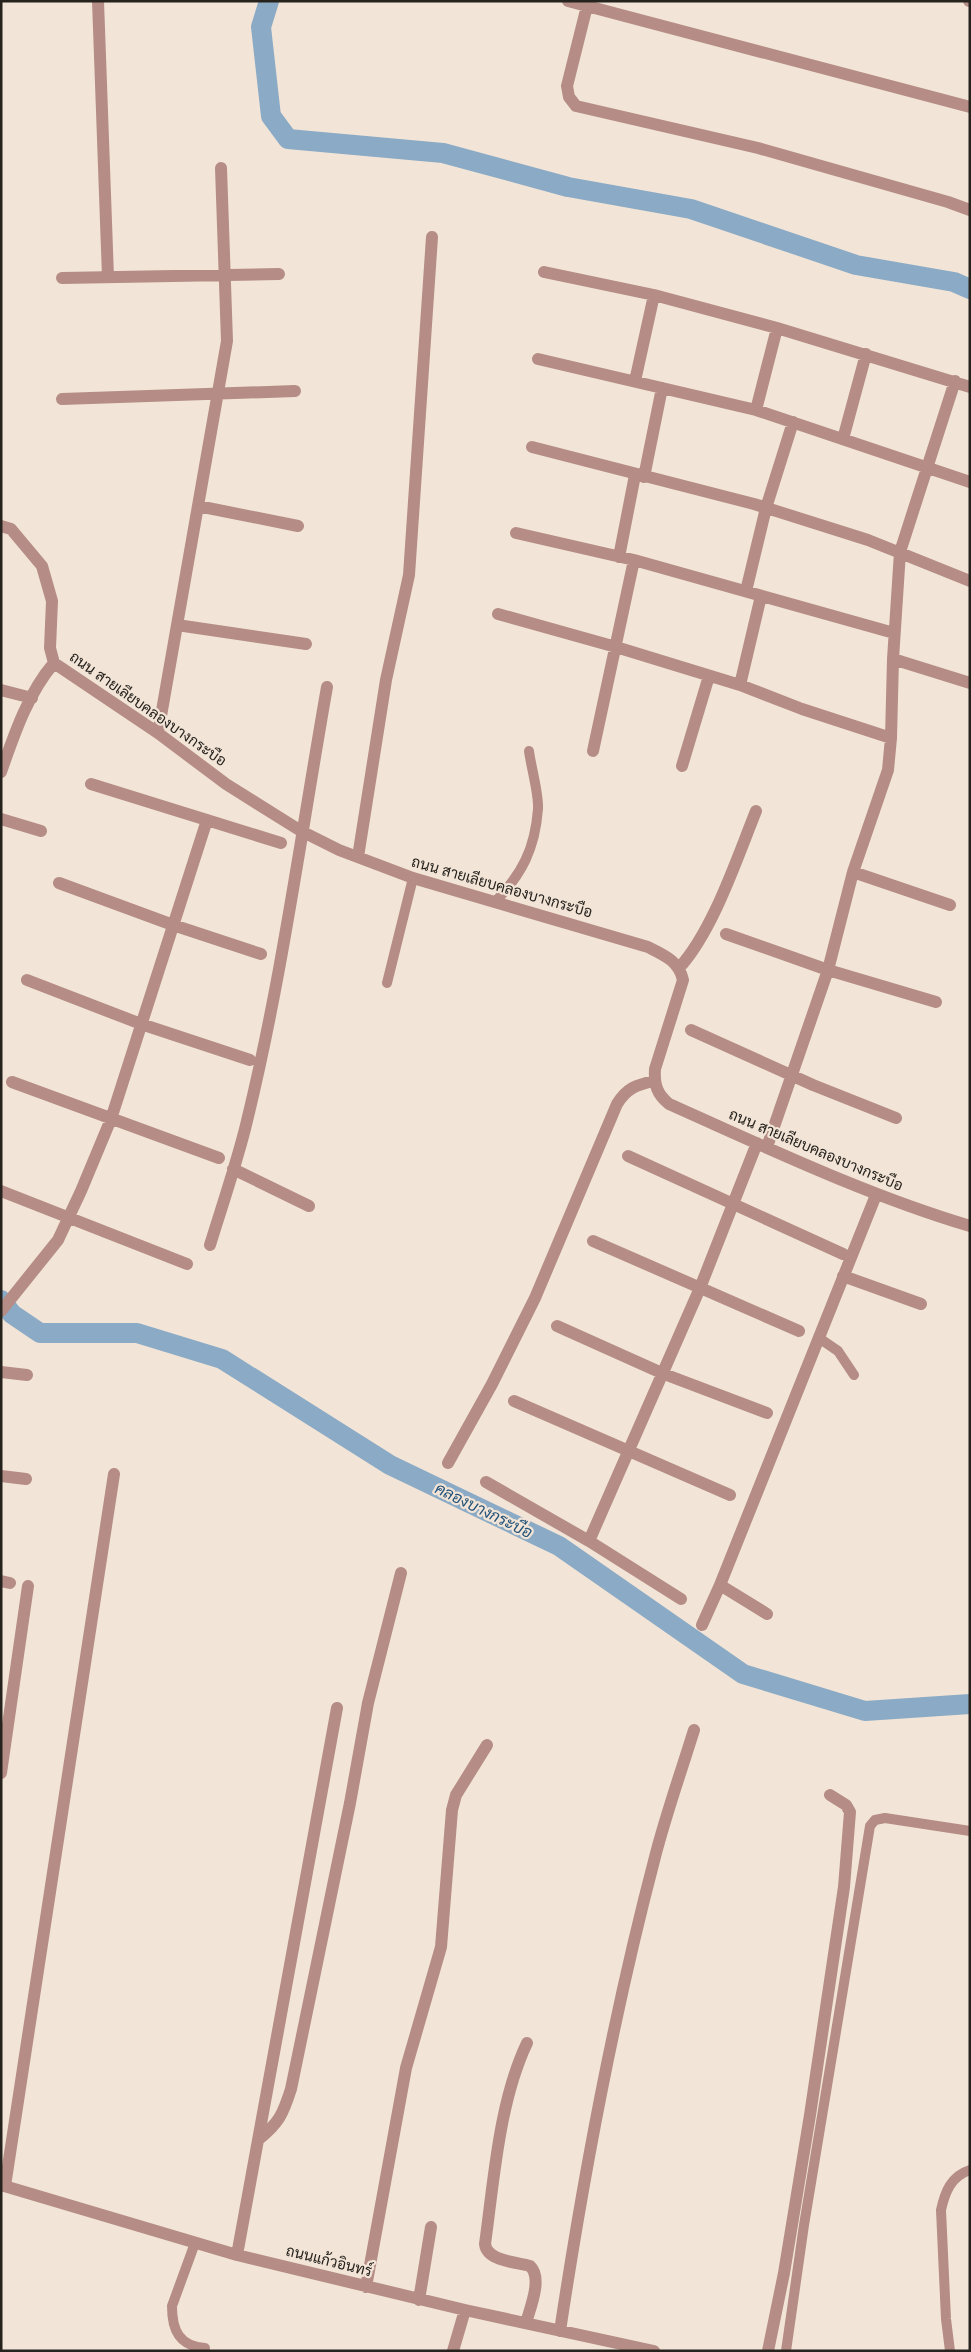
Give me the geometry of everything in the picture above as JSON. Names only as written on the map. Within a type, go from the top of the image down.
[{"type":"street","points":[[98,1],[108,277]]},
{"type":"street","points":[[568,1],[970,107]]},
{"type":"street","points":[[587,6],[567,86],[569,97],[576,106],[758,148],[948,202],[970,210]]},
{"type":"street","points":[[158,733],[227,340],[221,168]]},
{"type":"street","points":[[358,857],[386,680],[409,575],[432,237]]},
{"type":"street","points":[[544,272],[654,295],[777,328],[970,387]]},
{"type":"street","points":[[62,278],[279,274]]},
{"type":"street","points":[[635,381],[654,295]]},
{"type":"street","points":[[756,410],[777,328]]},
{"type":"street","points":[[843,439],[866,354]]},
{"type":"street","points":[[538,359],[756,410],[970,482]]},
{"type":"street","points":[[589,1541],[664,1374],[734,1205],[762,1145],[828,970],[853,872],[888,770],[892,738],[894,633],[900,552],[955,381]]},
{"type":"street","points":[[619,557],[662,388]]},
{"type":"street","points":[[62,399],[296,391]]},
{"type":"street","points":[[746,591],[766,508],[793,422]]},
{"type":"street","points":[[532,447],[766,508],[900,552],[925,565],[970,581]]},
{"type":"street","points":[[198,506],[298,526]]},
{"type":"street","name":"ถนน สายเลียบคลองบางกระบือ","points":[[1,526],[10,529],[42,566],[52,601],[50,648],[54,663],[158,733],[226,784],[301,831],[358,857],[413,878],[648,946],[666,955],[679,968]]},
{"type":"street","points":[[516,533],[634,560],[894,633]]},
{"type":"street","points":[[593,751],[634,560]]},
{"type":"street","points":[[740,685],[761,596]]},
{"type":"street","points":[[498,614],[616,647],[740,685],[802,709],[892,738]]},
{"type":"street","points":[[177,625],[306,644]]},
{"type":"street","points":[[893,659],[970,683]]},
{"type":"street","points":[[1,772],[14,736],[42,676],[54,663]]},
{"type":"street","points":[[682,766],[709,676]]},
{"type":"street","points":[[210,1244],[245,1128],[270,1007],[327,687]]},
{"type":"street","points":[[1,690],[32,698]]},
{"type":"street","points":[[91,784],[281,843]]},
{"type":"street","points":[[448,1463],[492,1384],[535,1298],[617,1104],[625,1091],[636,1085],[654,1081],[655,1070],[683,985],[679,968],[691,955],[710,921],[756,811]]},
{"type":"street","points":[[1,818],[41,831]]},
{"type":"street","points":[[1,1311],[58,1240],[70,1218],[111,1119],[207,820]]},
{"type":"street","points":[[853,872],[950,905]]},
{"type":"street","points":[[59,883],[173,926],[261,954]]},
{"type":"street","points":[[726,934],[828,970],[936,1002]]},
{"type":"street","points":[[27,980],[141,1024],[250,1060]]},
{"type":"street","points":[[691,1030],[790,1075],[896,1118]]},
{"type":"street","name":"ถนน สายเลียบคลองบางกระบือ","points":[[654,1081],[661,1097],[669,1104],[876,1195],[970,1226]]},
{"type":"street","points":[[12,1082],[218,1158]]},
{"type":"street","points":[[628,1156],[843,1254]]},
{"type":"street","points":[[233,1169],[309,1206]]},
{"type":"street","points":[[1,1191],[187,1264]]},
{"type":"street","points":[[702,1625],[720,1585],[876,1195]]},
{"type":"street","points":[[593,1241],[799,1331]]},
{"type":"street","points":[[843,1276],[921,1304]]},
{"type":"street","points":[[557,1326],[664,1374],[767,1412]]},
{"type":"street","points":[[1,1372],[27,1375]]},
{"type":"street","points":[[514,1401],[730,1495]]},
{"type":"street","points":[[3,2186],[114,1474]]},
{"type":"street","points":[[1,1476],[26,1480]]},
{"type":"street","points":[[486,1482],[589,1541],[681,1599]]},
{"type":"street","points":[[259,2139],[274,2127],[283,2115],[291,2089],[350,1803],[368,1704],[401,1573]]},
{"type":"street","points":[[720,1585],[767,1614]]},
{"type":"street","points":[[1,1773],[28,1586]]},
{"type":"street","points":[[237,2255],[337,1708]]},
{"type":"street","points":[[560,2331],[575,2230],[601,2091],[655,1856],[694,1730]]},
{"type":"street","points":[[366,2287],[406,2068],[441,1947],[452,1810],[456,1795],[487,1745]]},
{"type":"street","points":[[768,2351],[784,2273],[844,1887],[851,1824],[850,1812],[846,1805],[830,1795]]},
{"type":"street","points":[[526,2324],[537,2278],[534,2269],[530,2266],[491,2255],[486,2250],[485,2244],[497,2158],[508,2100],[519,2060],[527,2043]]},
{"type":"street","name":"ถนนแก้วอินทร์","points":[[3,2186],[237,2255],[419,2300],[651,2350]]},
{"type":"street","points":[[419,2300],[430,2227]]},
{"type":"street","points":[[453,2351],[465,2310]]},
{"type":"lane","points":[[495,902],[522,870],[532,841],[538,807],[529,751]]},
{"type":"lane","points":[[386,983],[413,878]]},
{"type":"lane","points":[[819,1338],[838,1351],[854,1375]]},
{"type":"lane","points":[[786,2351],[804,2225],[870,1826],[875,1820],[885,1818],[970,1831]]},
{"type":"lane","points":[[950,2351],[946,2319],[941,2210],[945,2192],[952,2181],[970,2170]]},
{"type":"lane","points":[[195,2242],[172,2306],[172,2316],[181,2340],[192,2347],[205,2348]]},
{"type":"waterway","points":[[269,1],[261,27],[271,116],[288,139],[443,153],[568,187],[691,209],[856,265],[954,282],[970,289]]},
{"type":"waterway","name":"คลองบางกระบือ","points":[[1,1300],[12,1314],[40,1333],[137,1333],[222,1359],[390,1465],[559,1546],[743,1674],[865,1711],[970,1704]]}]
